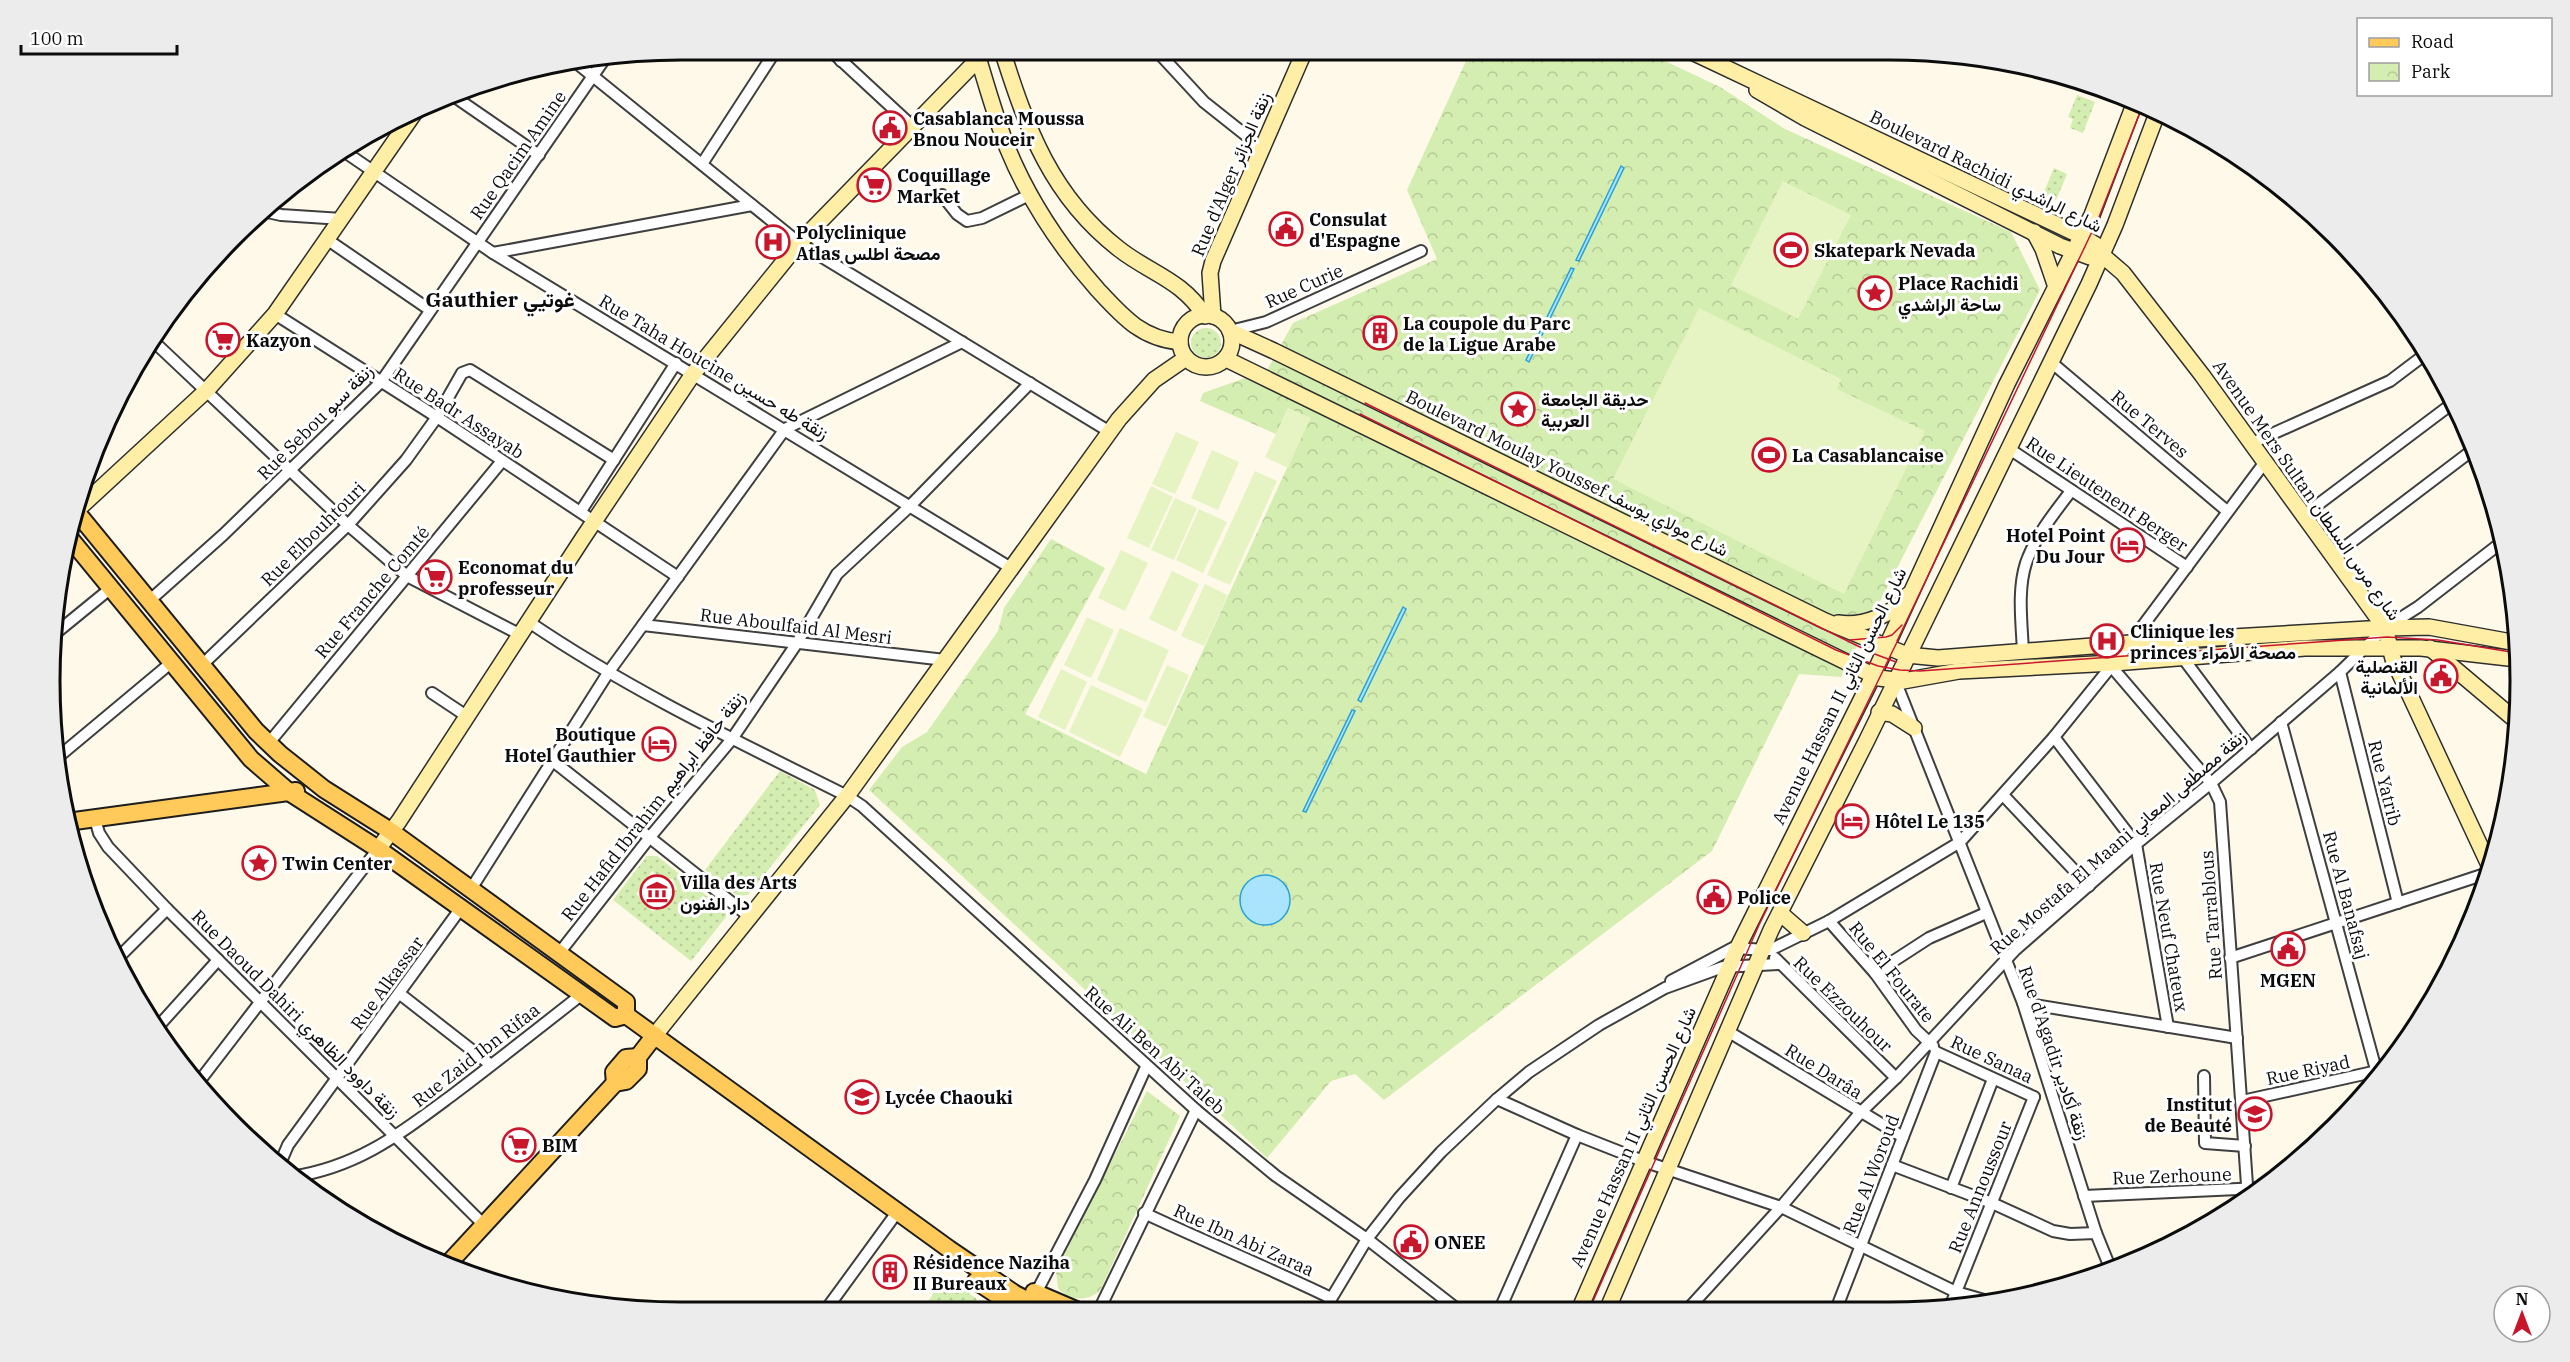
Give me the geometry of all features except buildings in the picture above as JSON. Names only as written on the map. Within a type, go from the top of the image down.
[{"type":"main road","points":[[378,849],[392,832],[594,521],[693,374],[799,243],[973,60]]},
{"type":"main road","points":[[982,60],[1006,145],[1029,195],[1067,254],[1122,314],[1150,336],[1180,342]]},
{"type":"main road","points":[[1005,60],[1038,149],[1047,167],[1077,210],[1119,249],[1186,291],[1209,316],[1222,321],[1230,331],[1232,345],[1226,359],[1216,366],[1204,367],[1186,358],[1180,342],[1187,324],[1195,318],[1209,316]]},
{"type":"main road","name":"Rue d'Alger زنقة الجزائر","points":[[1209,316],[1210,273],[1296,60]]},
{"type":"main road","name":"Boulevard Rachidi شارع الراشدي","points":[[1708,60],[1791,110],[2073,252],[2090,257],[2102,255],[2096,245],[2081,236],[1711,60]]},
{"type":"main road","name":"Avenue Hassan II شارع الحسن الثاني","points":[[1583,1302],[1738,947],[1873,676],[2007,384],[2092,215],[2132,109]]},
{"type":"main road","points":[[1611,1302],[1666,1169],[1729,1032],[1756,965],[1766,950],[1780,913],[2102,255],[2155,120]]},
{"type":"main road","points":[[88,499],[207,390],[275,314],[407,124]]},
{"type":"main road","points":[[2034,232],[2046,257],[2056,288]]},
{"type":"main road","name":"Avenue Mers Sultan شارع مرس السلطان","points":[[2102,255],[2116,266],[2202,375],[2385,628],[2389,646],[2485,856]]},
{"type":"main road","name":"Boulevard Moulay Youssef شارع مولاي يوسف","points":[[1230,331],[1284,355],[1825,621],[1908,655],[1926,658],[2024,653],[2130,643],[2429,627],[2509,642]]},
{"type":"main road","points":[[454,1259],[615,1083],[614,1072],[626,1058],[638,1057],[847,796],[1110,432],[1154,380],[1186,358]]},
{"type":"main road","points":[[1226,359],[1873,676],[1908,681],[1938,673],[1959,671],[2112,665],[2179,656],[2369,646],[2430,648],[2509,658]]},
{"type":"main road","points":[[82,518],[268,744],[324,789],[392,832],[560,952],[626,1002],[626,1015]]},
{"type":"main road","points":[[75,545],[251,759],[289,792],[378,849],[615,1018],[626,1015],[949,1249],[1030,1302]]},
{"type":"main road","points":[[1825,621],[1844,624],[1880,617],[1904,601],[1916,583]]},
{"type":"main road","points":[[2430,648],[2509,715]]},
{"type":"main road","points":[[1879,712],[1892,714],[1914,728]]},
{"type":"main road","points":[[76,821],[324,789]]},
{"type":"main road","points":[[1780,913],[1803,933]]},
{"type":"main road","points":[[949,1249],[961,1245],[1036,1293],[1057,1302]]},
{"type":"main road","points":[[949,1249],[949,1262],[1008,1302]]},
{"type":"street","points":[[702,164],[770,60]]},
{"type":"street","points":[[1165,60],[1204,102],[1262,148]]},
{"type":"street","points":[[841,61],[912,126]]},
{"type":"street","name":"Rue Qacim Amine","points":[[477,243],[601,65]]},
{"type":"street","points":[[583,68],[799,243],[1110,432]]},
{"type":"street","points":[[460,101],[539,155]]},
{"type":"street","name":"Rue Taha Houcine زنقة طه حسين","points":[[350,156],[493,253],[1011,568]]},
{"type":"street","points":[[942,195],[957,214],[967,221],[982,218],[1029,195]]},
{"type":"street","points":[[493,253],[752,205]]},
{"type":"street","points":[[272,214],[342,219]]},
{"type":"street","points":[[328,240],[430,310]]},
{"type":"street","name":"Rue Sebou زنقة سبو","points":[[149,601],[292,469],[381,382],[477,243]]},
{"type":"street","name":"Rue Curie","points":[[1230,331],[1266,321],[1421,251]]},
{"type":"street","name":"Rue Badr Assayab","points":[[275,314],[437,417],[678,577]]},
{"type":"street","points":[[471,889],[608,673],[784,429],[962,342]]},
{"type":"street","name":"Rue Ali Ben Abi Taleb","points":[[159,346],[292,469],[348,525],[407,576],[525,628],[732,739],[847,796],[862,806],[1146,1067],[1196,1110],[1276,1176],[1367,1239],[1448,1302]]},
{"type":"street","points":[[2252,443],[2390,381],[2419,359]]},
{"type":"street","name":"Rue Terves","points":[[2051,362],[2227,511]]},
{"type":"street","points":[[580,512],[676,363]]},
{"type":"street","name":"Rue Elbouhtouri","points":[[202,665],[348,525],[406,460],[437,417],[462,373],[470,370],[614,460]]},
{"type":"street","name":"Rue Hafid Ibrahim زنقة حافظ ابراهيم","points":[[560,952],[650,837],[732,739],[797,643],[837,574],[909,507],[1030,384]]},
{"type":"street","points":[[2304,515],[2447,408]]},
{"type":"street","name":"Rue Lieutenent Berger","points":[[2008,448],[2187,567]]},
{"type":"street","points":[[2333,556],[2467,453]]},
{"type":"street","name":"Rue Franche Comté","points":[[268,744],[502,461]]},
{"type":"street","points":[[1329,1302],[1367,1239],[1418,1176],[1497,1099],[1529,1072],[1599,1025],[1727,950],[1738,947],[1766,950],[1803,933],[1829,921],[1959,843],[2054,737],[2130,643],[2265,462]]},
{"type":"street","points":[[2024,653],[2021,604],[2026,564],[2044,528],[2071,491]]},
{"type":"street","name":"Rue Mostafa El Maani زنقة مصطفى المعاني","points":[[1694,1302],[1781,1207],[1860,1113],[1896,1078],[1933,1047],[2005,960],[2136,844],[2340,672],[2385,628],[2418,607],[2495,547]]},
{"type":"street","points":[[62,628],[111,588]]},
{"type":"street","name":"Rue Aboulfaid Al Mesri","points":[[643,625],[945,660]]},
{"type":"street","points":[[2171,642],[2179,656],[2251,749]]},
{"type":"street","points":[[64,752],[172,662]]},
{"type":"street","name":"Rue Tarrablous","points":[[2112,665],[2211,783],[2218,795],[2221,808],[2248,1188]]},
{"type":"street","name":"Rue Yatrib","points":[[2340,672],[2398,903]]},
{"type":"street","name":"Rue d'Agadir زنقة أكادير","points":[[1895,680],[2023,1003],[2096,1233],[2108,1262]]},
{"type":"street","points":[[432,693],[468,717]]},
{"type":"street","name":"Rue Al Banafsaj","points":[[2282,722],[2377,1065]]},
{"type":"street","name":"Rue Neuf Chateux","points":[[2054,737],[2136,844],[2168,1027]]},
{"type":"street","points":[[553,760],[750,917]]},
{"type":"street","points":[[2002,795],[2089,886]]},
{"type":"street","name":"Rue Daoud Dahiri زنقة داوود الظاهري","points":[[95,819],[99,833],[108,847],[167,909],[484,1225]]},
{"type":"street","points":[[203,1077],[378,849]]},
{"type":"street","points":[[2230,958],[2478,876]]},
{"type":"street","name":"Rue Alkassar","points":[[283,1157],[288,1145],[461,908]]},
{"type":"street","points":[[123,953],[167,909]]},
{"type":"street","points":[[1875,973],[1929,938],[1986,913]]},
{"type":"street","name":"Rue El Fourate","points":[[1829,921],[1875,973],[1916,1030],[1933,1047]]},
{"type":"street","name":"Rue Ezzouhour","points":[[1766,950],[1896,1078]]},
{"type":"street","points":[[162,1022],[218,960]]},
{"type":"street","points":[[1665,988],[1730,966],[1779,964]]},
{"type":"street","points":[[400,994],[491,1065]]},
{"type":"street","name":"Rue Zaid Ibn Rifaa","points":[[305,1175],[342,1165],[396,1137],[580,994]]},
{"type":"street","points":[[2023,1003],[2237,1038]]},
{"type":"street","name":"Rue Darâa","points":[[1729,1032],[1903,1137]]},
{"type":"street","name":"Rue Sanaa","points":[[1933,1047],[1993,1079],[2034,1097]]},
{"type":"street","name":"Rue Al Woroud","points":[[1839,1302],[1903,1137],[1933,1047]]},
{"type":"street","points":[[1036,1293],[1095,1180],[1146,1067]]},
{"type":"street","name":"Rue Riyad","points":[[2242,1101],[2368,1075]]},
{"type":"street","points":[[2204,1076],[2205,1143],[2245,1146]]},
{"type":"street","points":[[1951,1188],[1993,1079]]},
{"type":"street","points":[[2034,1097],[2052,1092]]},
{"type":"street","name":"Rue Annoussour","points":[[1953,1299],[2034,1097]]},
{"type":"street","points":[[1497,1099],[1577,1135],[1643,1161],[1781,1207],[1956,1292],[1972,1297]]},
{"type":"street","points":[[1103,1302],[1196,1110]]},
{"type":"street","points":[[1503,1302],[1577,1135]]},
{"type":"street","points":[[1892,1165],[1992,1203],[2053,1231],[2070,1234],[2096,1233]]},
{"type":"street","name":"Rue Zerhoune","points":[[2084,1196],[2238,1194]]},
{"type":"street","points":[[832,1302],[898,1211]]},
{"type":"street","name":"Rue Ibn Abi Zaraa","points":[[1144,1213],[1190,1235],[1255,1261],[1331,1298]]},
{"type":"green space","points":[[1466,60],[1663,60],[1720,87],[1785,129],[2011,232],[2040,290],[1841,677],[1799,674],[1712,851],[1384,1100],[1355,1074],[1331,1081],[1267,1158],[869,790],[902,747],[927,732],[998,631],[1004,608],[1051,539],[1105,568],[1025,714],[1146,774],[1310,418],[1288,408],[1276,434],[1200,401],[1203,393],[1245,378],[1259,385],[1293,323],[1437,259],[1407,190]]},
{"type":"green space","points":[[2077,95],[2095,102],[2083,133],[2070,128],[2073,119],[2068,117]]},
{"type":"green space","points":[[2054,168],[2067,174],[2056,200],[2043,194]]},
{"type":"green space","name":"Skatepark Nevada","points":[[1783,181],[1851,215],[1798,319],[1731,285]]},
{"type":"green space","name":"La Casablancaise","points":[[1699,308],[1841,379],[1837,389],[1925,431],[1844,594],[1613,479]]},
{"type":"green space","points":[[1206,328],[1217,332],[1221,343],[1217,354],[1206,358],[1195,354],[1191,343],[1195,332]]},
{"type":"green space","points":[[1288,408],[1310,418],[1288,468],[1265,457]]},
{"type":"green space","points":[[1176,432],[1199,442],[1175,494],[1152,484]]},
{"type":"green space","points":[[1212,450],[1239,462],[1218,510],[1191,498]]},
{"type":"green space","points":[[1255,471],[1277,481],[1230,585],[1207,575]]},
{"type":"green space","points":[[1151,486],[1173,497],[1149,548],[1127,538]]},
{"type":"green space","points":[[1175,498],[1197,508],[1174,560],[1151,550]]},
{"type":"green space","points":[[1199,509],[1227,522],[1203,573],[1176,560]]},
{"type":"green space","points":[[1121,550],[1148,563],[1125,611],[1098,598]]},
{"type":"green space","points":[[1172,571],[1199,584],[1176,632],[1149,619]]},
{"type":"green space","points":[[1205,584],[1228,595],[1204,646],[1181,636]]},
{"type":"green space","points":[[1087,617],[1114,630],[1091,678],[1064,665]]},
{"type":"green space","points":[[1120,628],[1169,650],[1146,702],[1097,680]]},
{"type":"green space","points":[[1167,665],[1189,675],[1166,727],[1143,717]]},
{"type":"green space","points":[[1061,669],[1087,682],[1065,730],[1038,717]]},
{"type":"green space","points":[[1091,685],[1143,709],[1120,757],[1069,732]]},
{"type":"green space","points":[[780,771],[815,790],[820,805],[748,895],[737,896],[705,870]]},
{"type":"green space","points":[[647,856],[657,856],[726,911],[726,917],[691,961],[613,900]],"holes":[[[652,871],[663,880],[673,879],[677,889],[670,894],[660,909],[652,911],[648,903],[636,894]]]},
{"type":"green space","points":[[1147,1091],[1180,1116],[1100,1291],[1089,1297],[1072,1298],[1058,1288],[1056,1271]]},
{"type":"green space","points":[[945,1277],[977,1299],[975,1302],[928,1302]]},
{"type":"water","points":[[1621,166],[1624,168],[1579,261],[1576,260]]},
{"type":"water","points":[[1571,268],[1574,269],[1529,362],[1526,360]]},
{"type":"water","points":[[1403,607],[1406,609],[1361,702],[1358,700]]},
{"type":"water","points":[[1352,710],[1355,711],[1306,812],[1303,811]]},
{"type":"water","points":[[1260,875],[1270,875],[1283,882],[1290,895],[1290,905],[1283,918],[1270,925],[1260,925],[1251,921],[1244,914],[1240,905],[1240,895],[1244,886],[1251,879]]},
{"type":"tram line","points":[[1593,1302],[1759,925],[1898,640],[2099,217],[2140,113]]},
{"type":"tram line","points":[[1365,403],[1872,653],[1896,662]]},
{"type":"tram line","points":[[1360,414],[1836,650],[1878,666],[1920,671],[2387,637],[2438,640],[2509,652]]},
{"type":"tram line","points":[[1850,640],[1886,637],[1892,635],[1902,625]]},
{"type":"place","name":"Casablanca Moussa Bnou Nouceir","points":[[890,128]]},
{"type":"place","name":"Coquillage Market","points":[[874,185]]},
{"type":"place","name":"Consulat d'Espagne","points":[[1286,229]]},
{"type":"place","name":"Polyclinique Atlas مصحة اطلس","points":[[773,242]]},
{"type":"place","name":"Skatepark Nevada","points":[[1791,250]]},
{"type":"place","name":"Place Rachidi ساحة الراشدي","points":[[1875,293]]},
{"type":"place","name":"La coupole du Parc de la Ligue Arabe","points":[[1380,333]]},
{"type":"place","name":"Kazyon","points":[[223,340]]},
{"type":"place","name":"حديقة الجامعة العربية","points":[[1518,409]]},
{"type":"place","name":"La Casablancaise","points":[[1769,455]]},
{"type":"place","name":"Hotel Point Du Jour","points":[[2128,545]]},
{"type":"place","name":"Economat du professeur","points":[[435,577]]},
{"type":"place","name":"Clinique les princes مصحة الأمراء","points":[[2107,641]]},
{"type":"place","name":"القنصلية الألمانية","points":[[2441,676]]},
{"type":"place","name":"Boutique Hotel Gauthier","points":[[659,744]]},
{"type":"place","name":"Hôtel Le 135","points":[[1852,821]]},
{"type":"place","name":"Twin Center","points":[[259,863]]},
{"type":"place","name":"Villa des Arts دار الفنون","points":[[657,892]]},
{"type":"place","name":"Police","points":[[1714,897]]},
{"type":"place","name":"MGEN","points":[[2288,949]]},
{"type":"place","name":"Lycée Chaouki","points":[[862,1097]]},
{"type":"place","name":"Institut de Beauté","points":[[2255,1114]]},
{"type":"place","name":"BIM","points":[[519,1145]]},
{"type":"place","name":"ONEE","points":[[1411,1242]]},
{"type":"place","name":"Résidence Naziha II Bureaux","points":[[890,1272]]},
{"type":"district","name":"Gauthier غوتيي","points":[[500,299]]}]
